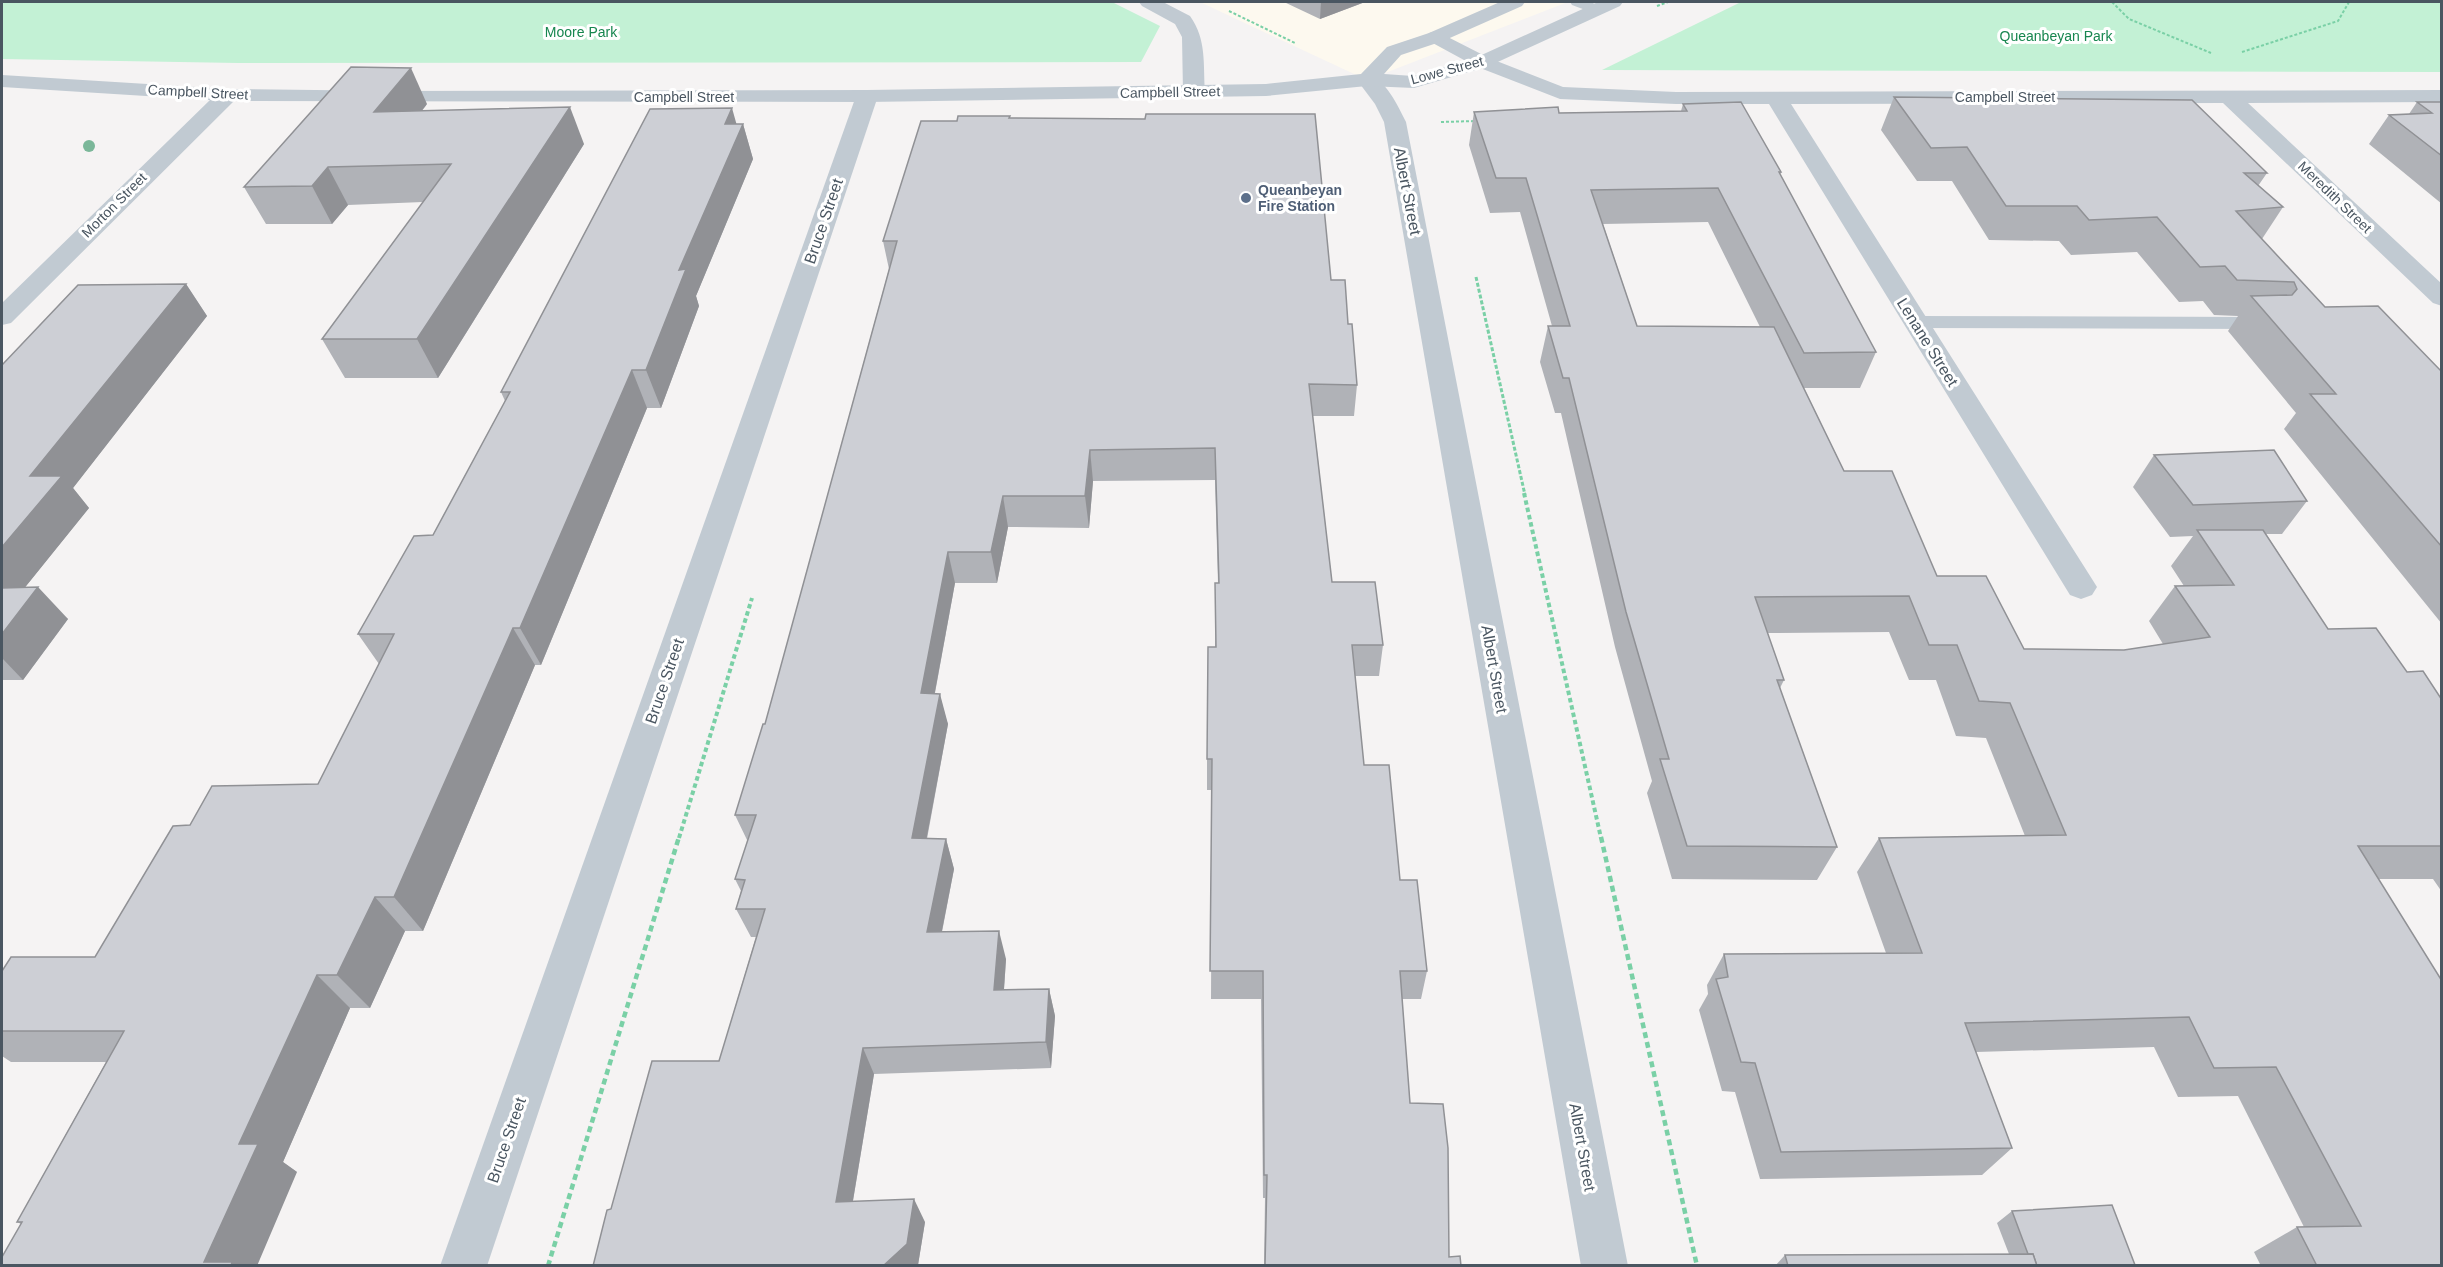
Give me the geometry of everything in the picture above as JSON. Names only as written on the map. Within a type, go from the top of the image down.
[{"type":"street","points":[[1149,2],[1184,20],[1192,37],[1194,92]]},
{"type":"street","name":"Lowe Street","points":[[1366,80],[1394,51],[1436,37],[1515,2]]},
{"type":"street","name":"Lowe Street","points":[[1366,80],[1414,82],[1482,62],[1596,4]]},
{"type":"street","name":"Campbell Street","points":[[1436,37],[1482,62],[1560,93],[1676,98],[2442,96]]},
{"type":"street","name":"Campbell Street","points":[[2,81],[228,95],[396,97],[867,96],[1194,92],[1266,90],[1366,80]]},
{"type":"street","name":"Albert Street","points":[[1366,80],[1385,103],[1395,122],[1605,1266]]},
{"type":"street","name":"Morton Street","points":[[2,317],[228,95]]},
{"type":"street","name":"Bruce Street","points":[[463,1266],[867,96]]},
{"type":"street","name":"Meredith Street","points":[[2229,97],[2442,298]]},
{"type":"street","name":"Lenane Street","points":[[1776,98],[2080,586]]},
{"type":"lane","points":[[1916,322],[2260,323]]},
{"type":"path","points":[[2112,2],[2129,19],[2214,54]]},
{"type":"path","points":[[2236,55],[2338,21],[2349,2]]},
{"type":"path","points":[[1229,12],[1289,42],[1300,44]]},
{"type":"path","points":[[1442,122],[1445,133]]},
{"type":"path","points":[[1475,272],[1697,1266]]},
{"type":"path","points":[[548,1266],[754,590]]},
{"type":"shaded area","points":[[1200,2],[1568,2],[1367,80]]},
{"type":"green space","name":"Moore Park","points":[[2,2],[1112,2],[1160,26],[1141,62],[238,63],[2,59]]},
{"type":"green space","name":"Queanbeyan Park","points":[[1741,2],[2441,2],[2441,72],[1602,70]]},
{"type":"building","points":[[351,67],[411,68],[374,112],[570,107],[417,339],[322,339],[451,164],[328,167],[312,186],[244,187]]},
{"type":"building","points":[[1894,97],[2192,100],[2267,173],[2244,173],[2283,207],[2236,211],[2325,307],[2378,306],[2442,372],[2442,547],[2310,394],[2336,394],[2251,296],[2292,295],[2297,289],[2294,282],[2237,280],[2225,266],[2200,267],[2157,217],[2089,220],[2077,206],[2006,206],[1967,147],[1931,148]]},
{"type":"building","points":[[1741,102],[1781,172],[1779,172],[1876,352],[1804,353],[1718,188],[1591,190],[1637,326],[1774,327],[1844,471],[1892,471],[1937,576],[1986,576],[2024,649],[2124,650],[2210,637],[2175,586],[2234,585],[2197,530],[2263,530],[2328,629],[2376,628],[2407,672],[2423,671],[2442,700],[2442,846],[2358,846],[2442,981],[2442,1266],[2317,1266],[2297,1227],[2361,1226],[2276,1067],[2214,1068],[2189,1017],[1965,1023],[2012,1148],[1781,1152],[1755,1063],[1741,1062],[1716,979],[1728,977],[1724,954],[1922,953],[1879,838],[2066,835],[2010,703],[1979,701],[1957,645],[1929,645],[1909,596],[1755,597],[1784,680],[1777,680],[1837,847],[1687,846],[1660,759],[1669,759],[1626,612],[1569,378],[1563,378],[1548,326],[1570,326],[1526,178],[1496,178],[1474,112],[1558,107],[1559,113],[1687,111],[1683,104]]},
{"type":"building","points":[[2417,102],[2442,102],[2442,156],[2389,115],[2432,113]]},
{"type":"building","points":[[732,108],[725,124],[743,124],[679,270],[686,269],[646,370],[632,370],[520,628],[513,628],[394,897],[375,897],[337,975],[317,975],[239,1144],[258,1144],[204,1262],[232,1262],[231,1266],[2,1266],[2,1257],[22,1222],[17,1222],[124,1031],[2,1031],[2,971],[11,957],[95,957],[173,826],[190,825],[212,786],[318,784],[394,634],[358,634],[414,536],[433,535],[510,392],[501,392],[650,109]]},
{"type":"building","points":[[1146,114],[1315,114],[1331,280],[1345,280],[1348,324],[1352,324],[1357,385],[1309,384],[1332,582],[1375,582],[1383,645],[1352,645],[1364,765],[1389,765],[1400,880],[1417,880],[1427,971],[1400,971],[1410,1103],[1443,1104],[1448,1148],[1449,1257],[1460,1256],[1461,1266],[1265,1266],[1267,1175],[1264,1175],[1263,971],[1210,971],[1212,759],[1207,759],[1208,647],[1216,647],[1215,583],[1219,583],[1215,448],[1090,450],[1085,496],[1003,496],[991,552],[948,552],[921,693],[940,694],[912,838],[946,839],[927,932],[999,931],[994,990],[1049,989],[1046,1042],[863,1048],[836,1202],[914,1199],[907,1244],[883,1266],[593,1266],[607,1210],[611,1209],[652,1061],[719,1061],[765,909],[736,909],[745,880],[735,879],[756,815],[735,815],[763,724],[765,724],[897,241],[883,241],[921,121],[957,121],[958,116],[1145,119]]},
{"type":"building","points":[[186,284],[30,476],[62,476],[2,547],[2,365],[78,285]]},
{"type":"building","points":[[2274,450],[2307,501],[2193,505],[2154,455]]},
{"type":"building","points":[[38,587],[2,634],[2,588]]},
{"type":"building","points":[[2112,1205],[2135,1265],[2037,1266],[2033,1254],[2028,1254],[2012,1211]]},
{"type":"building","points":[[2033,1254],[2037,1266],[1788,1266],[1785,1255]]},
{"type":"place","name":"Queanbeyan Fire Station","points":[[1246,198]]}]
